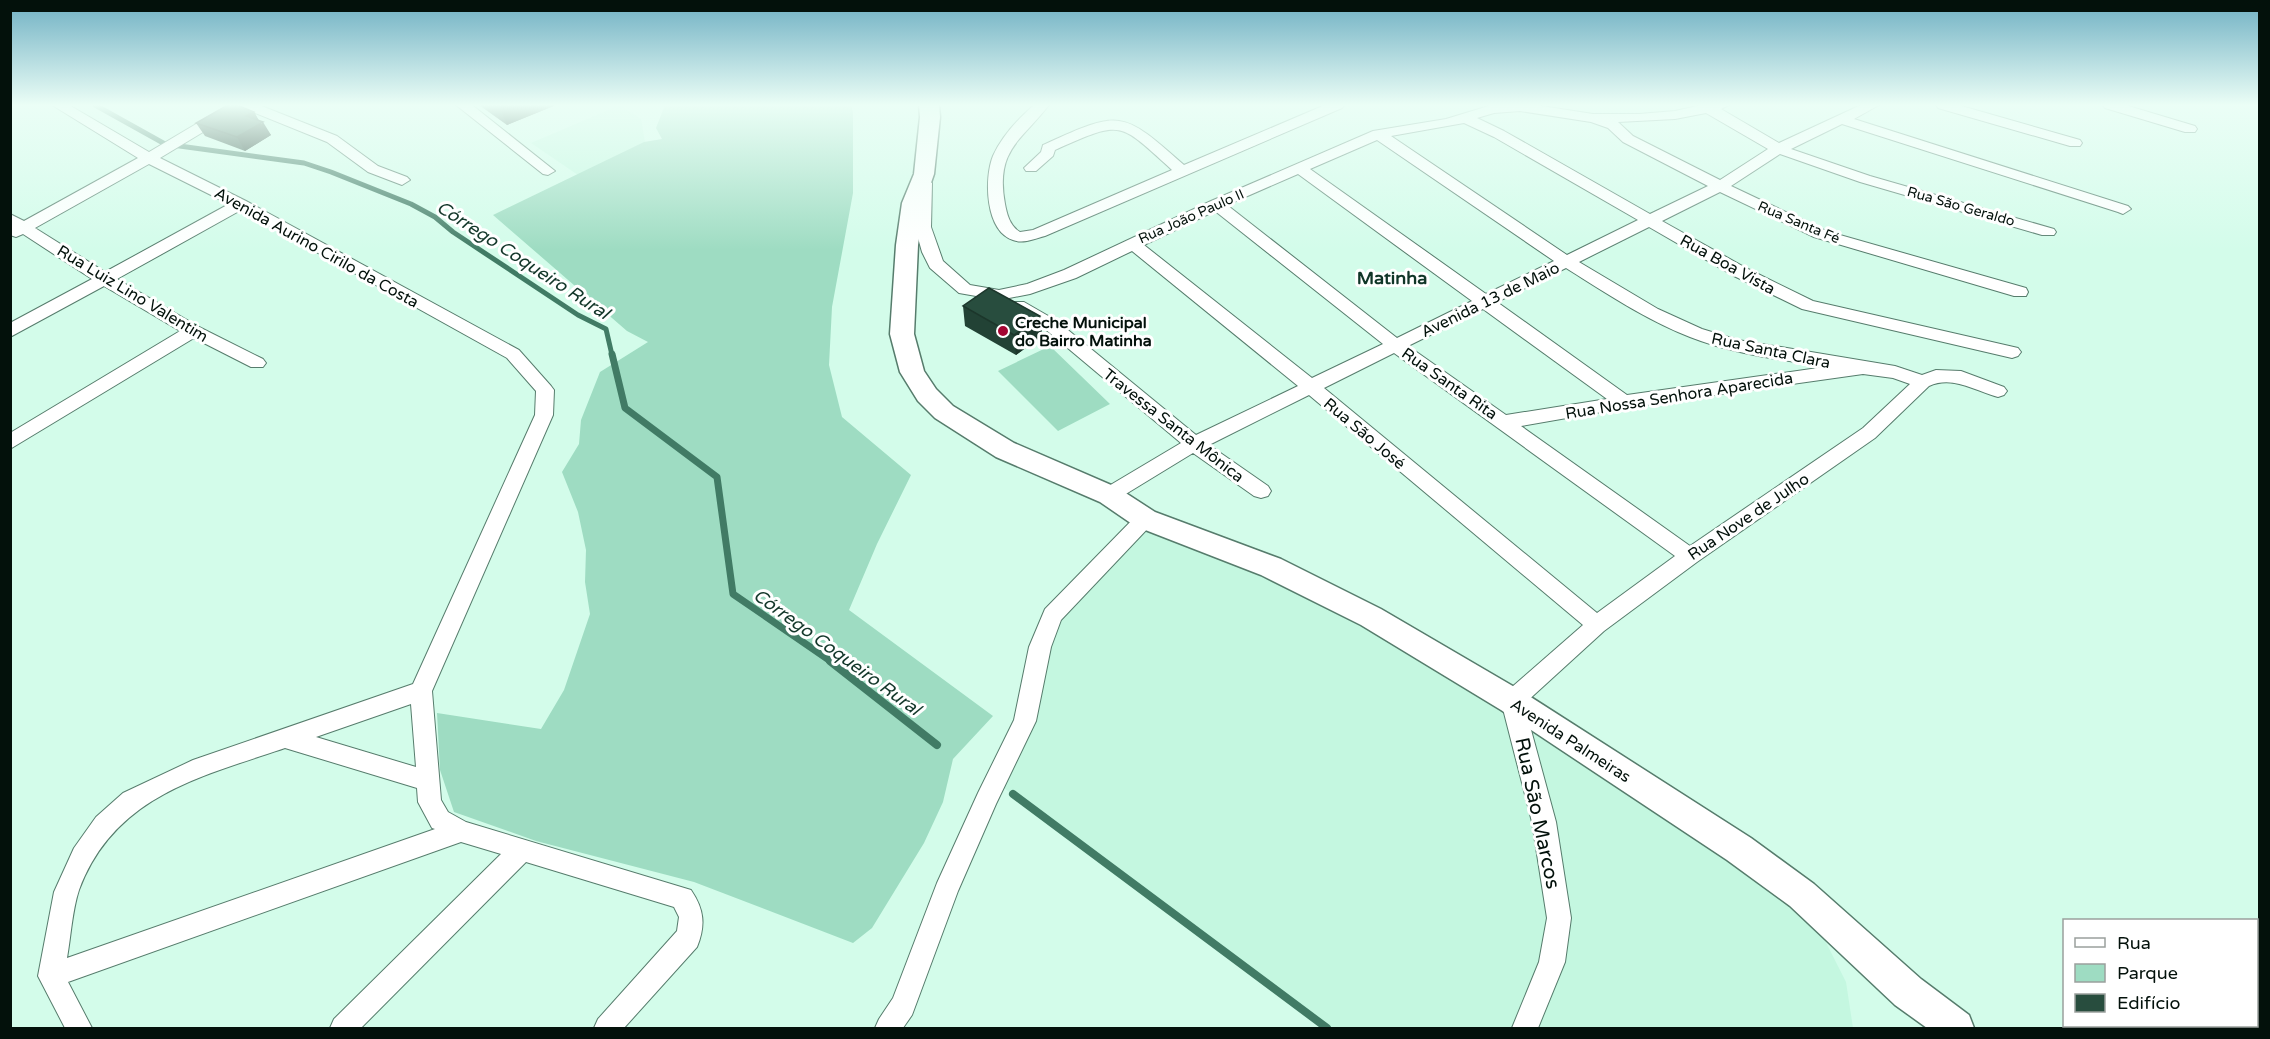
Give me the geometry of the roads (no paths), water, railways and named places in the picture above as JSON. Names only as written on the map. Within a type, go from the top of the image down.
[{"type":"street","name":"Avenida Aurino Cirilo da Costa","points":[[140,153],[241,204],[513,354],[545,390],[544,415],[421,691]]},
{"type":"street","points":[[15,227],[156,153]]},
{"type":"street","points":[[352,153],[373,168],[402,180]]},
{"type":"street","points":[[525,153],[548,171]]},
{"type":"street","name":"Avenida Palmeiras","points":[[926,153],[924,174],[913,203],[904,267],[902,334],[912,372],[927,395],[944,412],[1005,450],[1109,495],[1145,519],[1271,567],[1362,612],[1512,701],[1739,849],[1802,895],[1908,992],[1956,1029]]},
{"type":"street","points":[[1004,153],[997,165],[996,198],[1001,220],[1006,230],[1014,236],[1025,237],[1222,153]]},
{"type":"street","points":[[1031,168],[1047,153]]},
{"type":"street","points":[[1161,153],[1181,171]]},
{"type":"street","name":"Rua João Paulo II","points":[[924,174],[923,227],[936,264],[966,289],[999,295],[1030,289],[1070,274],[1216,204],[1333,153]]},
{"type":"street","name":"Rua Santa Clara","points":[[1407,153],[1567,262],[1652,313],[1696,333],[1736,346],[1863,368]]},
{"type":"street","name":"Rua Boa Vista","points":[[1533,153],[1757,281],[1808,305],[2012,352]]},
{"type":"street","name":"Rua Santa Fé","points":[[1656,153],[1783,219],[1821,234],[2020,292]]},
{"type":"street","name":"Avenida 13 de Maio","points":[[1109,495],[1194,444],[1720,186],[1772,153]]},
{"type":"street","name":"Rua São Geraldo","points":[[1792,153],[1865,179],[2048,232]]},
{"type":"street","points":[[1947,153],[2123,210]]},
{"type":"street","points":[[1299,168],[1482,302],[1624,402]]},
{"type":"street","points":[[10,332],[241,204]]},
{"type":"street","name":"Rua Santa Rita","points":[[1216,204],[1396,346],[1506,422],[1690,556]]},
{"type":"street","name":"Rua Luiz Lino Valentim","points":[[15,227],[193,331],[257,363]]},
{"type":"street","name":"Rua São José","points":[[1132,243],[1310,386],[1597,625]]},
{"type":"street","name":"Travessa Santa Mônica","points":[[999,295],[1051,325],[1194,444],[1261,491]]},
{"type":"street","points":[[10,442],[193,331]]},
{"type":"street","name":"Rua Nossa Senhora Aparecida","points":[[1506,422],[1624,402],[1863,368],[1895,372],[1923,382]]},
{"type":"street","points":[[1923,382],[1936,376],[1961,376],[1998,391]]},
{"type":"street","name":"Rua Nove de Julho","points":[[1512,701],[1597,625],[1690,556],[1869,433],[1923,382]]},
{"type":"street","points":[[888,1029],[903,1006],[945,891],[1024,722],[1040,647],[1052,615],[1145,519]]},
{"type":"street","points":[[79,1029],[51,976],[66,892],[82,856],[104,825],[131,800],[164,783],[421,691],[430,802],[440,820],[461,831],[682,898],[690,908],[692,923],[688,938],[607,1029]]},
{"type":"street","name":"Rua São Marcos","points":[[1512,701],[1544,822],[1558,918],[1552,962],[1525,1029]]},
{"type":"street","points":[[286,738],[427,781]]},
{"type":"street","points":[[51,976],[461,831]]},
{"type":"street","points":[[343,1029],[522,849]]},
{"type":"waterway","name":"Córrego Coqueiro Rural","points":[[234,153],[304,163],[411,204],[435,217],[453,232],[578,315],[606,329],[612,355]]},
{"type":"waterway","name":"Córrego Coqueiro Rural","points":[[612,354],[625,408],[717,477],[733,594],[832,662]]},
{"type":"waterway","name":"Córrego Coqueiro Rural","points":[[830,661],[937,745]]},
{"type":"waterway","name":"Córrego Coqueiro Rural","points":[[1013,794],[1327,1028]]},
{"type":"place","name":"Creche Municipal do Bairro Matinha","points":[[1003,331]]},
{"type":"district","name":"Matinha","points":[[1392,278]]}]
